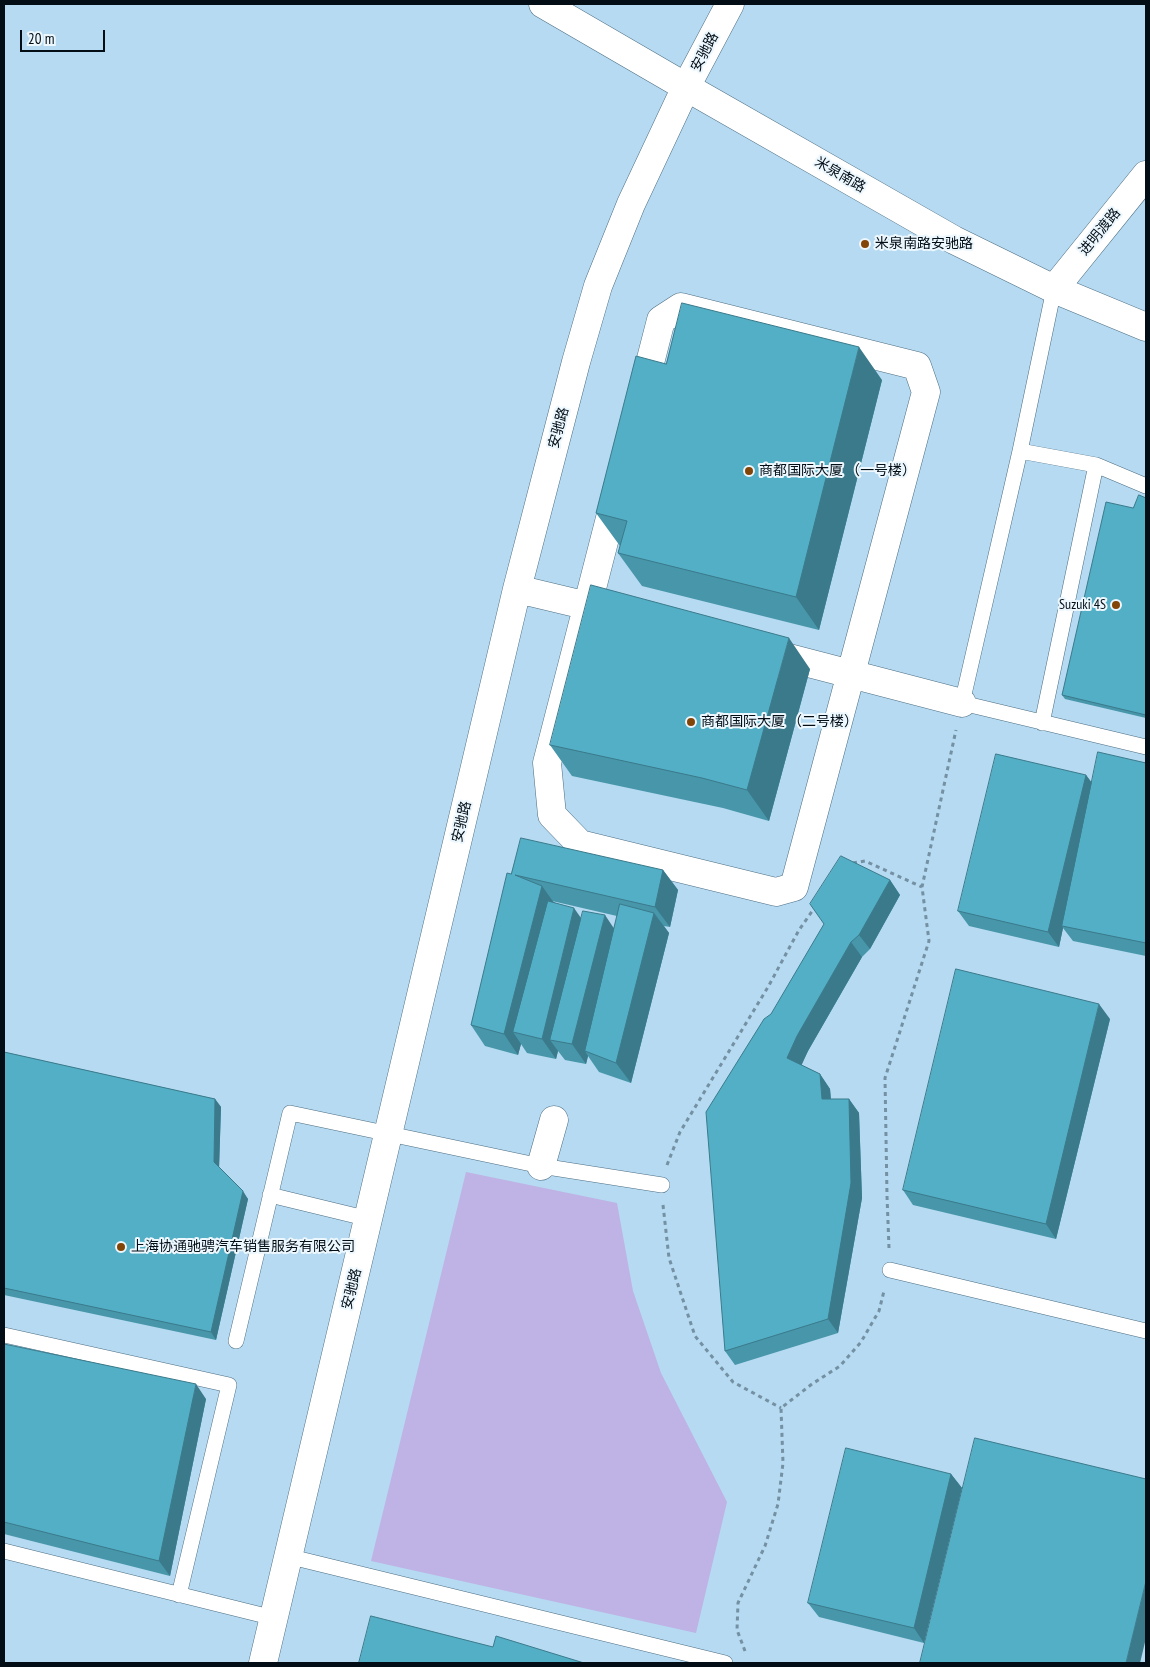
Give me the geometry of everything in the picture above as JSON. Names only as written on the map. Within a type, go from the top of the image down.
[{"type":"street","name":"米泉南路","points":[[543,4],[954,240],[1054,289],[1146,327]]},
{"type":"street","name":"安驰路","points":[[264,1663],[287,1556],[369,1219],[517,588],[576,362],[598,286],[631,204],[686,87],[730,4]]},
{"type":"street","name":"进明渡路","points":[[1054,289],[1146,175]]},
{"type":"street","points":[[680,307],[917,366],[926,392],[794,887],[776,892],[580,844],[552,815],[547,763],[588,606],[661,320],[680,307]]},
{"type":"street","points":[[517,588],[626,616]]},
{"type":"street","points":[[748,647],[962,703]]},
{"type":"street","points":[[541,1166],[554,1120]]},
{"type":"lane","points":[[1054,289],[1020,451],[962,703],[1146,747]]},
{"type":"lane","points":[[1020,451],[1096,465],[1146,486]]},
{"type":"lane","points":[[1042,722],[1096,465]]},
{"type":"lane","points":[[236,1341],[290,1113],[541,1166],[662,1186]]},
{"type":"lane","points":[[270,1195],[369,1219]]},
{"type":"lane","points":[[890,1270],[1146,1331]]},
{"type":"lane","points":[[4,1335],[229,1385],[179,1595]]},
{"type":"lane","points":[[4,1551],[274,1618]]},
{"type":"lane","points":[[287,1556],[725,1663]]},
{"type":"path","points":[[781,1408],[812,1384],[840,1366],[861,1342],[878,1311],[890,1270],[885,1078],[929,941],[922,887],[962,703]]},
{"type":"path","points":[[849,864],[866,861],[922,887]]},
{"type":"path","points":[[781,1408],[733,1382],[695,1336],[669,1258],[662,1186],[667,1163],[680,1132],[768,988],[799,930],[815,907]]},
{"type":"path","points":[[746,1655],[738,1630],[738,1603],[765,1546],[778,1504],[783,1463],[781,1408]]},
{"type":"shaded area","points":[[466,1172],[617,1203],[633,1291],[661,1373],[727,1502],[696,1633],[371,1561]]},
{"type":"building","name":"商都国际大厦 （一号楼）","points":[[682,303],[859,347],[796,597],[618,553],[627,521],[596,513],[636,356],[666,364]]},
{"type":"building","name":"Suzuki 4S","points":[[1139,495],[1146,498],[1146,715],[1062,695],[1106,502],[1133,508]]},
{"type":"building","name":"商都国际大厦 （二号楼）","points":[[591,585],[789,638],[747,790],[702,778],[550,745]]},
{"type":"building","points":[[1098,752],[1146,763],[1146,943],[1062,926]]},
{"type":"building","points":[[996,754],[1086,775],[1048,932],[958,911]]},
{"type":"building","points":[[521,838],[663,870],[655,907],[515,875],[542,886],[504,1034],[471,1025],[507,873],[511,874]]},
{"type":"building","points":[[841,856],[890,880],[859,935],[851,942],[797,1036],[787,1058],[820,1074],[822,1099],[849,1099],[851,1183],[828,1319],[725,1351],[706,1112],[764,1019],[771,1014],[824,924],[810,904]]},
{"type":"building","points":[[548,901],[574,908],[542,1039],[513,1032]]},
{"type":"building","points":[[620,904],[654,913],[616,1063],[585,1051]]},
{"type":"building","points":[[583,911],[605,915],[572,1044],[550,1040]]},
{"type":"building","points":[[956,969],[1099,1004],[1046,1224],[903,1190]]},
{"type":"building","name":"上海协通驰骋汽车销售服务有限公司","points":[[4,1052],[215,1099],[214,1162],[243,1191],[211,1332],[4,1288]]},
{"type":"building","points":[[4,1344],[196,1384],[159,1561],[4,1522]]},
{"type":"building","points":[[975,1438],[1146,1479],[1146,1581],[1126,1663],[920,1663]]},
{"type":"building","points":[[846,1448],[951,1474],[914,1628],[808,1603]]},
{"type":"building","points":[[371,1616],[493,1647],[496,1636],[584,1663],[359,1663]]},
{"type":"place","name":"米泉南路安驰路","points":[[865,244]]},
{"type":"place","name":"商都国际大厦 （一号楼）","points":[[749,471]]},
{"type":"place","name":"Suzuki 4S","points":[[1116,605]]},
{"type":"place","name":"商都国际大厦 （二号楼）","points":[[691,722]]},
{"type":"place","name":"上海协通驰骋汽车销售服务有限公司","points":[[121,1247]]}]
